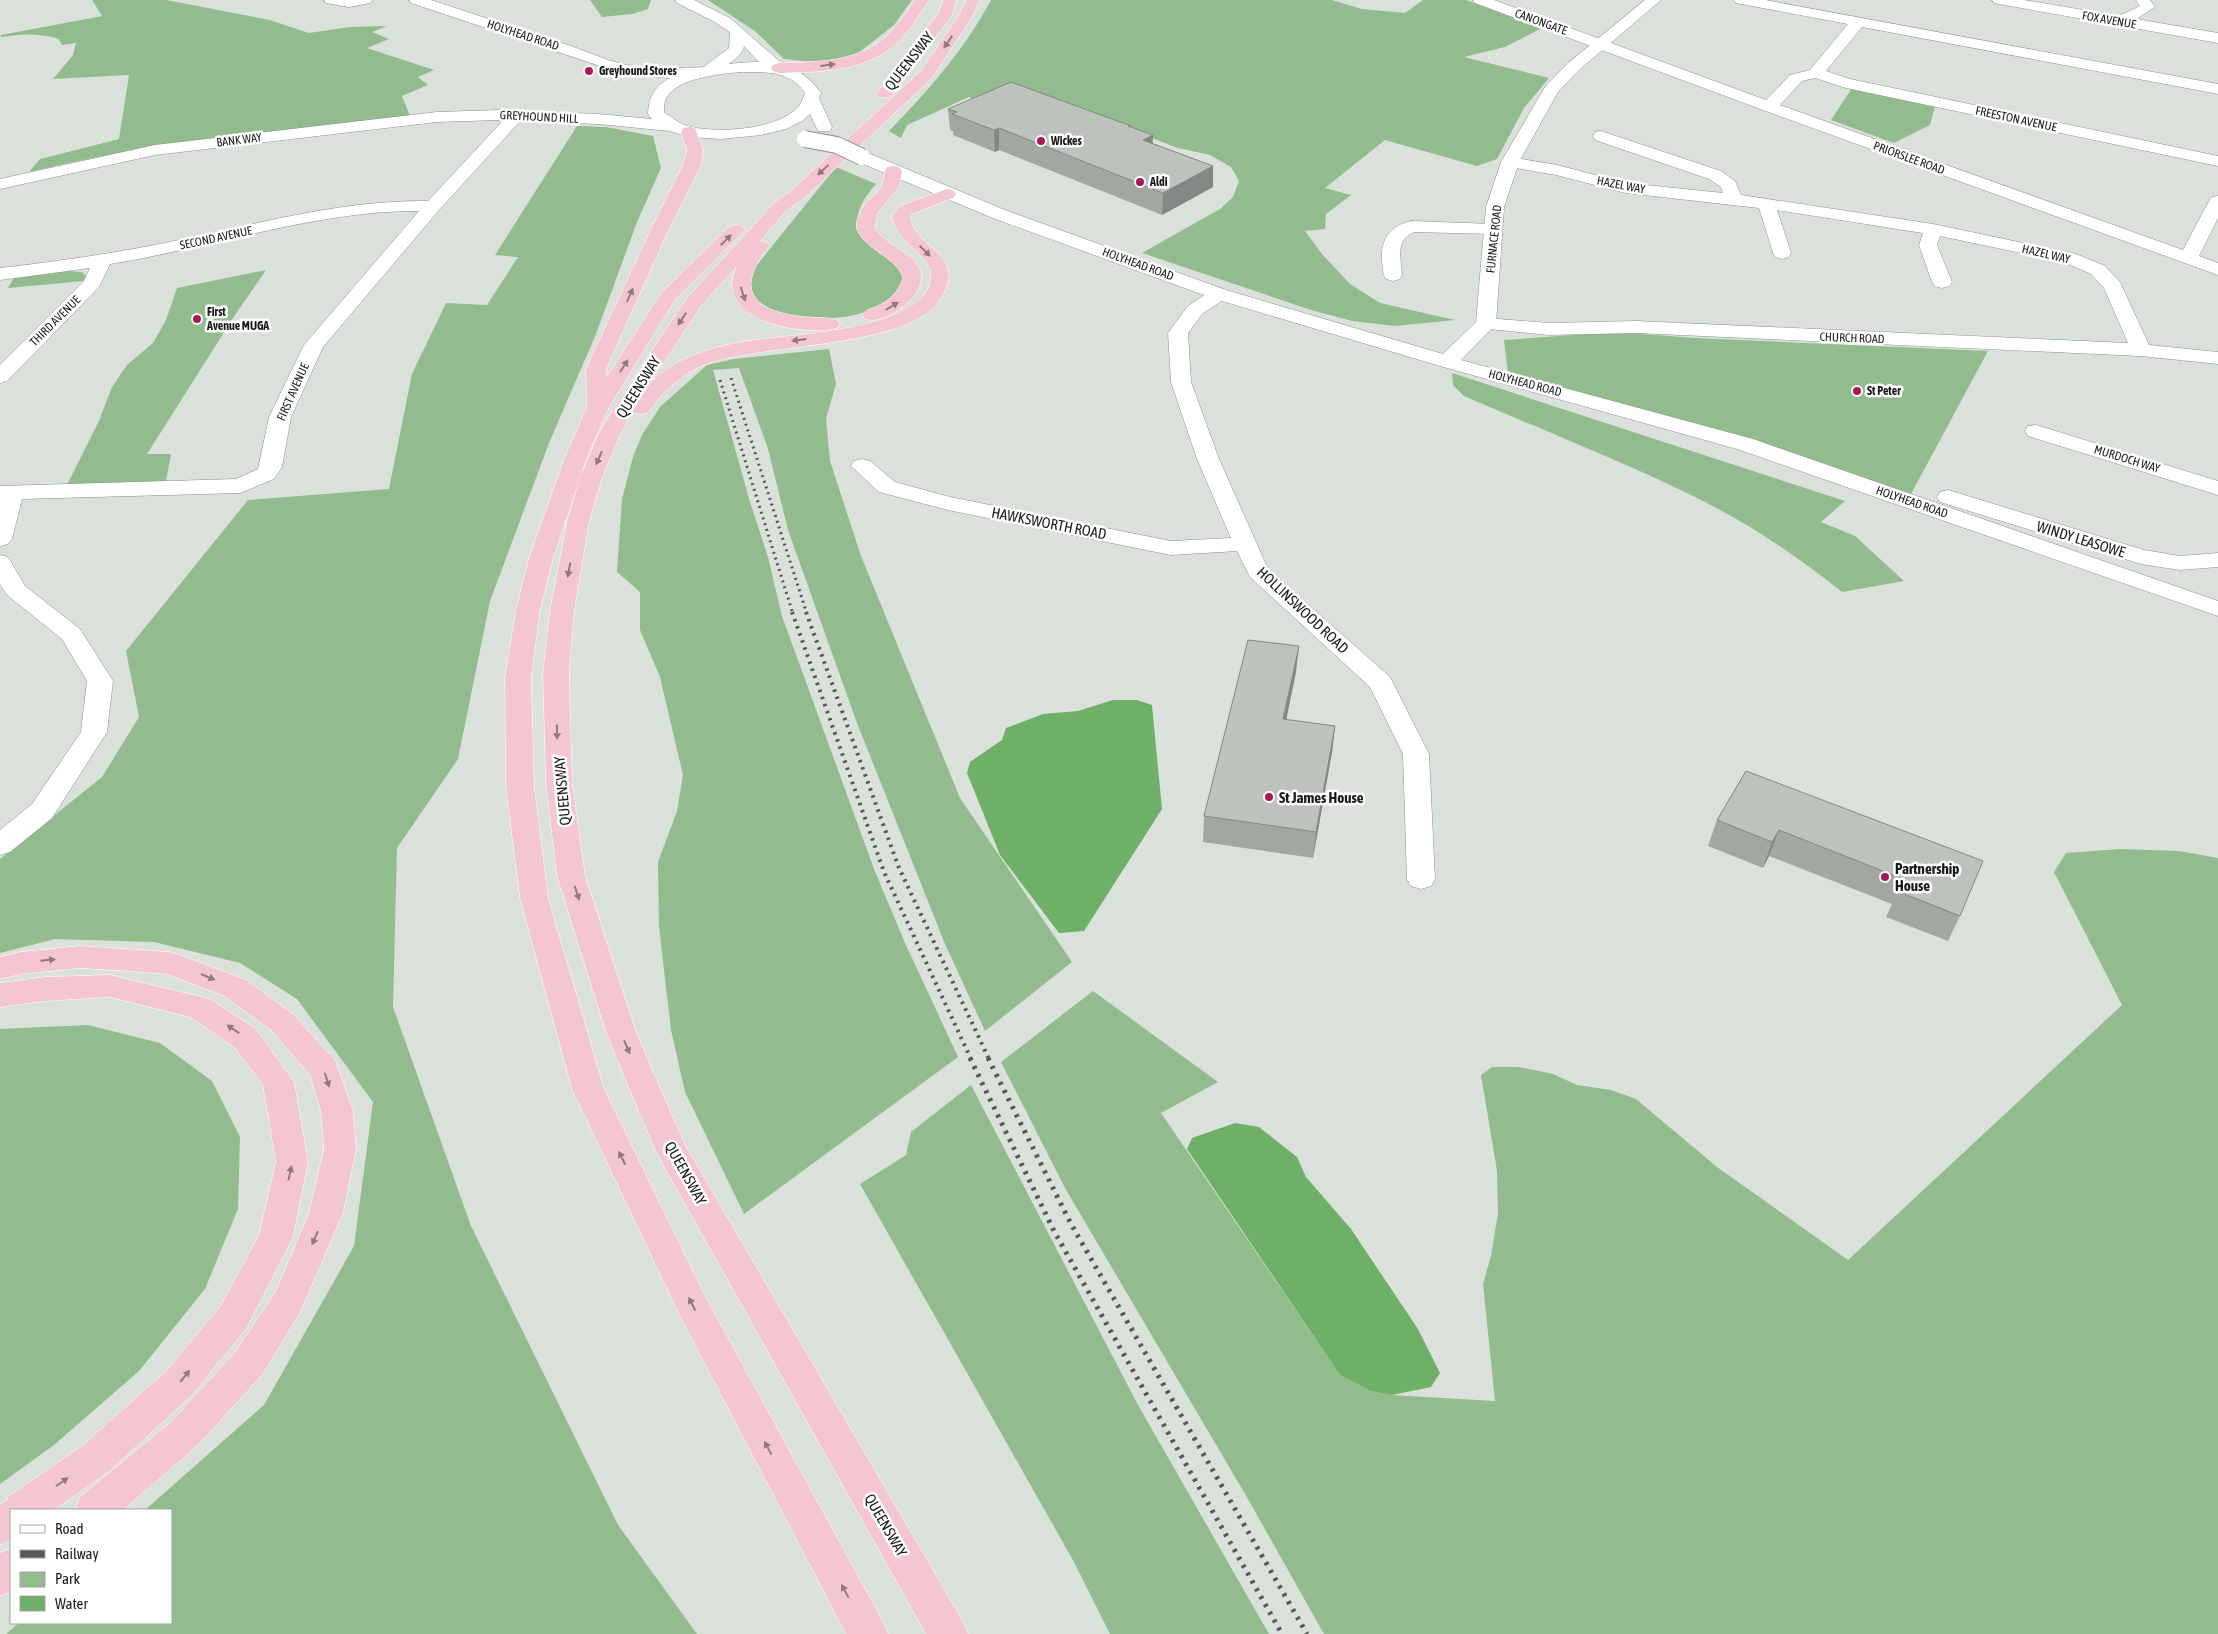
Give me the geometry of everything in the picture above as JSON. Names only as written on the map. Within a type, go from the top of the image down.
[{"type":"highway","points":[[779,68],[845,63],[864,57],[889,43],[922,0]]},
{"type":"highway","name":"QUEENSWAY","points":[[804,165],[890,88],[945,15],[950,0]]},
{"type":"highway","name":"QUEENSWAY","points":[[868,1634],[694,1309],[588,1089],[534,898],[520,787],[518,678],[528,610],[541,558],[576,457],[598,406],[668,297],[790,189],[926,74],[965,17],[973,0]]},
{"type":"highway","points":[[598,406],[596,370],[692,165],[695,150],[680,129]]},
{"type":"highway","points":[[790,189],[745,268],[740,289],[745,302],[766,316],[792,322],[827,324],[852,320],[886,310],[901,299],[913,280],[912,273],[906,264],[870,234],[866,228],[866,218],[875,202],[890,188],[893,171]]},
{"type":"highway","name":"QUEENSWAY","points":[[790,189],[780,207],[694,302],[627,403],[609,435],[590,478],[578,522],[562,611],[556,673],[559,783],[571,876],[622,1035],[671,1150],[744,1274],[948,1634]]},
{"type":"highway","points":[[578,522],[597,498],[635,414],[664,380],[678,371],[696,361],[733,350],[854,334],[876,329],[914,312],[926,304],[940,284],[942,274],[934,259],[904,230],[901,216],[906,210],[947,194]]},
{"type":"highway","points":[[0,968],[21,963],[80,956],[169,963],[235,988],[282,1022],[324,1069],[337,1111],[340,1149],[326,1214],[288,1302],[249,1363],[185,1433],[95,1509]]},
{"type":"highway","points":[[0,995],[45,989],[110,986],[199,1007],[245,1038],[278,1082],[292,1162],[276,1237],[233,1318],[179,1384],[95,1459],[23,1509]]},
{"type":"street","points":[[331,0],[349,3],[365,0]]},
{"type":"street","name":"HOLYHEAD ROAD","points":[[416,0],[630,70]]},
{"type":"street","points":[[682,0],[718,17],[738,32],[763,59],[779,68]]},
{"type":"street","name":"CANONGATE","points":[[1480,0],[1602,44]]},
{"type":"street","name":"FURNACE ROAD","points":[[1486,324],[1495,207],[1510,162],[1551,90],[1573,67],[1654,0]]},
{"type":"street","points":[[1741,0],[2218,89]]},
{"type":"street","name":"FOX AVENUE","points":[[1999,0],[2218,38]]},
{"type":"street","points":[[2120,22],[2148,7],[2144,0]]},
{"type":"street","points":[[1829,16],[1840,6]]},
{"type":"street","points":[[1768,107],[1796,78],[1816,73],[1859,21]]},
{"type":"street","points":[[701,72],[736,50],[738,32]]},
{"type":"street","name":"PRIORSLEE ROAD","points":[[1602,44],[1768,107],[2218,269]]},
{"type":"street","points":[[630,70],[701,72],[740,66],[779,68]]},
{"type":"street","name":"HOLYHEAD ROAD","points":[[779,68],[802,77],[813,93],[813,101],[824,127],[837,145]]},
{"type":"street","points":[[630,70],[658,97],[656,114],[680,129]]},
{"type":"street","name":"GREYHOUND HILL","points":[[598,120],[630,114],[658,97],[682,78],[701,72]]},
{"type":"street","name":"FREESTON AVENUE","points":[[1816,73],[1846,83],[2218,161]]},
{"type":"street","points":[[756,132],[787,122],[803,112],[813,101]]},
{"type":"street","name":"GREYHOUND HILL","points":[[481,114],[598,120],[712,134],[756,132]]},
{"type":"street","name":"BANK WAY","points":[[0,184],[155,150],[437,117],[481,114]]},
{"type":"street","name":"FIRST AVENUE","points":[[6,493],[240,486],[266,474],[271,467],[280,417],[314,345],[433,206],[516,116]]},
{"type":"street","name":"HOLYHEAD ROAD","points":[[756,132],[837,145],[947,194],[1219,294],[1447,362],[1745,444],[2218,609]]},
{"type":"street","points":[[1602,136],[1715,175],[1729,185],[1734,200]]},
{"type":"street","name":"HAZEL WAY","points":[[1510,162],[1557,170],[1626,188],[1766,203],[1933,229],[2069,258],[2098,270],[2113,286],[2141,350]]},
{"type":"street","points":[[2188,258],[2212,226],[2218,201]]},
{"type":"street","points":[[1766,203],[1782,253]]},
{"type":"street","name":"SECOND AVENUE","points":[[0,274],[155,251],[295,220],[356,210],[386,206],[433,206]]},
{"type":"street","points":[[1387,266],[1392,239],[1398,230],[1411,226],[1493,229]]},
{"type":"street","points":[[1933,229],[1928,245],[1942,282]]},
{"type":"street","name":"THIRD AVENUE","points":[[0,377],[92,283],[103,260]]},
{"type":"street","name":"HOLLINSWOOD ROAD","points":[[1219,294],[1196,310],[1178,333],[1181,382],[1208,459],[1258,572],[1381,683],[1416,754],[1421,879]]},
{"type":"street","points":[[1447,362],[1486,324]]},
{"type":"street","name":"CHURCH ROAD","points":[[1486,324],[1548,329],[1636,327],[2141,350],[2218,358]]},
{"type":"street","name":"MURDOCH WAY","points":[[2036,432],[2218,488]]},
{"type":"street","name":"HAWKSWORTH ROAD","points":[[862,466],[887,487],[948,503],[1171,548],[1246,544]]},
{"type":"street","points":[[0,539],[6,493]]},
{"type":"street","name":"WINDY LEASOWE","points":[[1948,497],[2141,558],[2180,562],[2218,560]]},
{"type":"street","points":[[0,562],[15,590],[71,634],[100,681],[94,732],[42,812],[0,845]]},
{"type":"green space","points":[[92,0],[166,0],[270,20],[309,33],[350,27],[387,26],[372,32],[389,39],[367,48],[434,70],[418,77],[428,85],[402,96],[410,116],[171,144],[76,161],[29,172],[40,159],[119,139],[129,75],[53,79],[73,55],[76,43],[62,45],[59,39],[37,35],[1,37],[1,35],[102,16]]},
{"type":"green space","points":[[590,0],[651,0],[648,9],[632,14],[602,17]]},
{"type":"green space","points":[[708,0],[912,0],[894,25],[857,54],[823,63],[784,59],[756,32]]},
{"type":"green space","points":[[991,0],[1332,0],[1362,9],[1405,13],[1423,0],[1466,0],[1542,28],[1505,47],[1464,57],[1549,78],[1524,108],[1497,159],[1477,166],[1385,140],[1325,188],[1351,195],[1326,214],[1325,229],[1305,231],[1322,254],[1350,284],[1380,303],[1455,320],[1395,326],[1352,321],[1311,310],[1142,253],[1220,209],[1233,197],[1239,181],[1231,167],[1210,155],[1178,148],[1044,97],[998,108],[969,97],[907,125],[901,138],[889,131],[945,69],[970,36]]},
{"type":"green space","points":[[1852,88],[1935,106],[1930,125],[1894,143],[1831,120]]},
{"type":"green space","points":[[577,126],[606,127],[653,136],[661,168],[637,222],[596,334],[549,443],[490,601],[458,759],[397,848],[393,1007],[471,1226],[618,1525],[697,1634],[6,1634],[18,1624],[172,1624],[172,1509],[146,1509],[264,1405],[354,1246],[373,1102],[297,999],[240,963],[154,942],[55,939],[0,953],[0,859],[102,777],[139,717],[126,651],[248,500],[389,489],[412,374],[446,303],[487,305],[518,257],[495,255]]},
{"type":"green space","points":[[836,167],[876,184],[862,205],[856,229],[871,247],[897,265],[903,274],[901,287],[890,299],[878,307],[863,313],[814,319],[780,315],[750,294],[748,276]]},
{"type":"green space","points":[[266,270],[235,315],[147,454],[171,454],[166,481],[67,485],[99,421],[112,387],[127,365],[153,343],[166,320],[177,288]]},
{"type":"green space","points":[[67,271],[82,272],[86,276],[83,281],[8,288],[14,278]]},
{"type":"green space","points":[[1613,332],[1696,338],[1988,351],[1911,494],[1508,374],[1504,340]]},
{"type":"green space","points":[[829,349],[836,384],[826,418],[830,461],[861,556],[960,798],[1072,962],[985,1031],[945,944],[857,723],[788,530],[768,449],[739,368],[713,370],[750,502],[768,557],[782,616],[874,869],[905,943],[958,1057],[744,1214],[685,1092],[671,1030],[659,927],[658,862],[677,811],[683,775],[660,677],[640,630],[640,592],[617,572],[622,499],[633,457],[642,435],[660,407],[707,365],[734,359]]},
{"type":"green space","points":[[1452,373],[1845,501],[1821,522],[1855,536],[1904,581],[1842,592],[1770,539],[1711,505],[1635,469],[1464,396],[1453,385]]},
{"type":"green space","points":[[2121,849],[2179,851],[2218,858],[2218,1634],[1324,1634],[1248,1499],[1065,1188],[1001,1062],[1093,991],[1218,1082],[1161,1113],[1340,1375],[1370,1391],[1392,1395],[1495,1401],[1483,1284],[1491,1256],[1498,1213],[1497,1171],[1481,1075],[1492,1067],[1519,1067],[1553,1074],[1577,1085],[1611,1090],[1636,1099],[1717,1167],[1848,1260],[2122,1005],[2054,872],[2066,853]]},
{"type":"green space","points":[[88,1025],[160,1043],[212,1081],[240,1137],[238,1209],[205,1289],[139,1371],[54,1445],[0,1484],[0,1029]]},
{"type":"green space","points":[[971,1085],[1138,1405],[1269,1634],[1110,1634],[1074,1562],[860,1184],[906,1155],[911,1132]]},
{"type":"water","points":[[1113,700],[1137,700],[1152,705],[1162,809],[1084,931],[1059,933],[1000,855],[967,773],[970,762],[1002,740],[1006,728],[1043,714],[1078,711]]},
{"type":"water","points":[[1235,1123],[1259,1127],[1297,1157],[1306,1177],[1351,1229],[1418,1329],[1440,1373],[1431,1387],[1392,1395],[1370,1391],[1340,1375],[1187,1149],[1192,1138]]},
{"type":"building","points":[[1011,82],[1153,135],[1143,140],[1213,166],[1163,193],[999,128],[994,130],[952,114],[957,112],[948,109]]},
{"type":"building","name":"St James House","points":[[1248,640],[1299,646],[1283,719],[1335,726],[1316,832],[1204,816]]},
{"type":"building","points":[[1746,771],[1983,861],[1960,916],[1897,891],[1903,879],[1779,830],[1772,842],[1717,820]]},
{"type":"railway","points":[[731,378],[807,614]]},
{"type":"railway","points":[[720,380],[793,614]]},
{"type":"railway","points":[[792,612],[884,872],[971,1059]]},
{"type":"railway","points":[[806,612],[899,868],[989,1059]]},
{"type":"railway","points":[[970,1058],[1054,1231],[1282,1634]]},
{"type":"railway","points":[[988,1058],[1071,1224],[1307,1634]]},
{"type":"place","name":"Greyhound Stores","points":[[589,71]]},
{"type":"place","name":"Wickes","points":[[1041,141]]},
{"type":"place","name":"Aldi","points":[[1140,182]]},
{"type":"place","name":"First Avenue MUGA","points":[[197,319]]},
{"type":"place","name":"St Peter","points":[[1857,391]]},
{"type":"place","name":"St James House","points":[[1269,797]]},
{"type":"place","name":"Partnership House","points":[[1885,877]]}]
